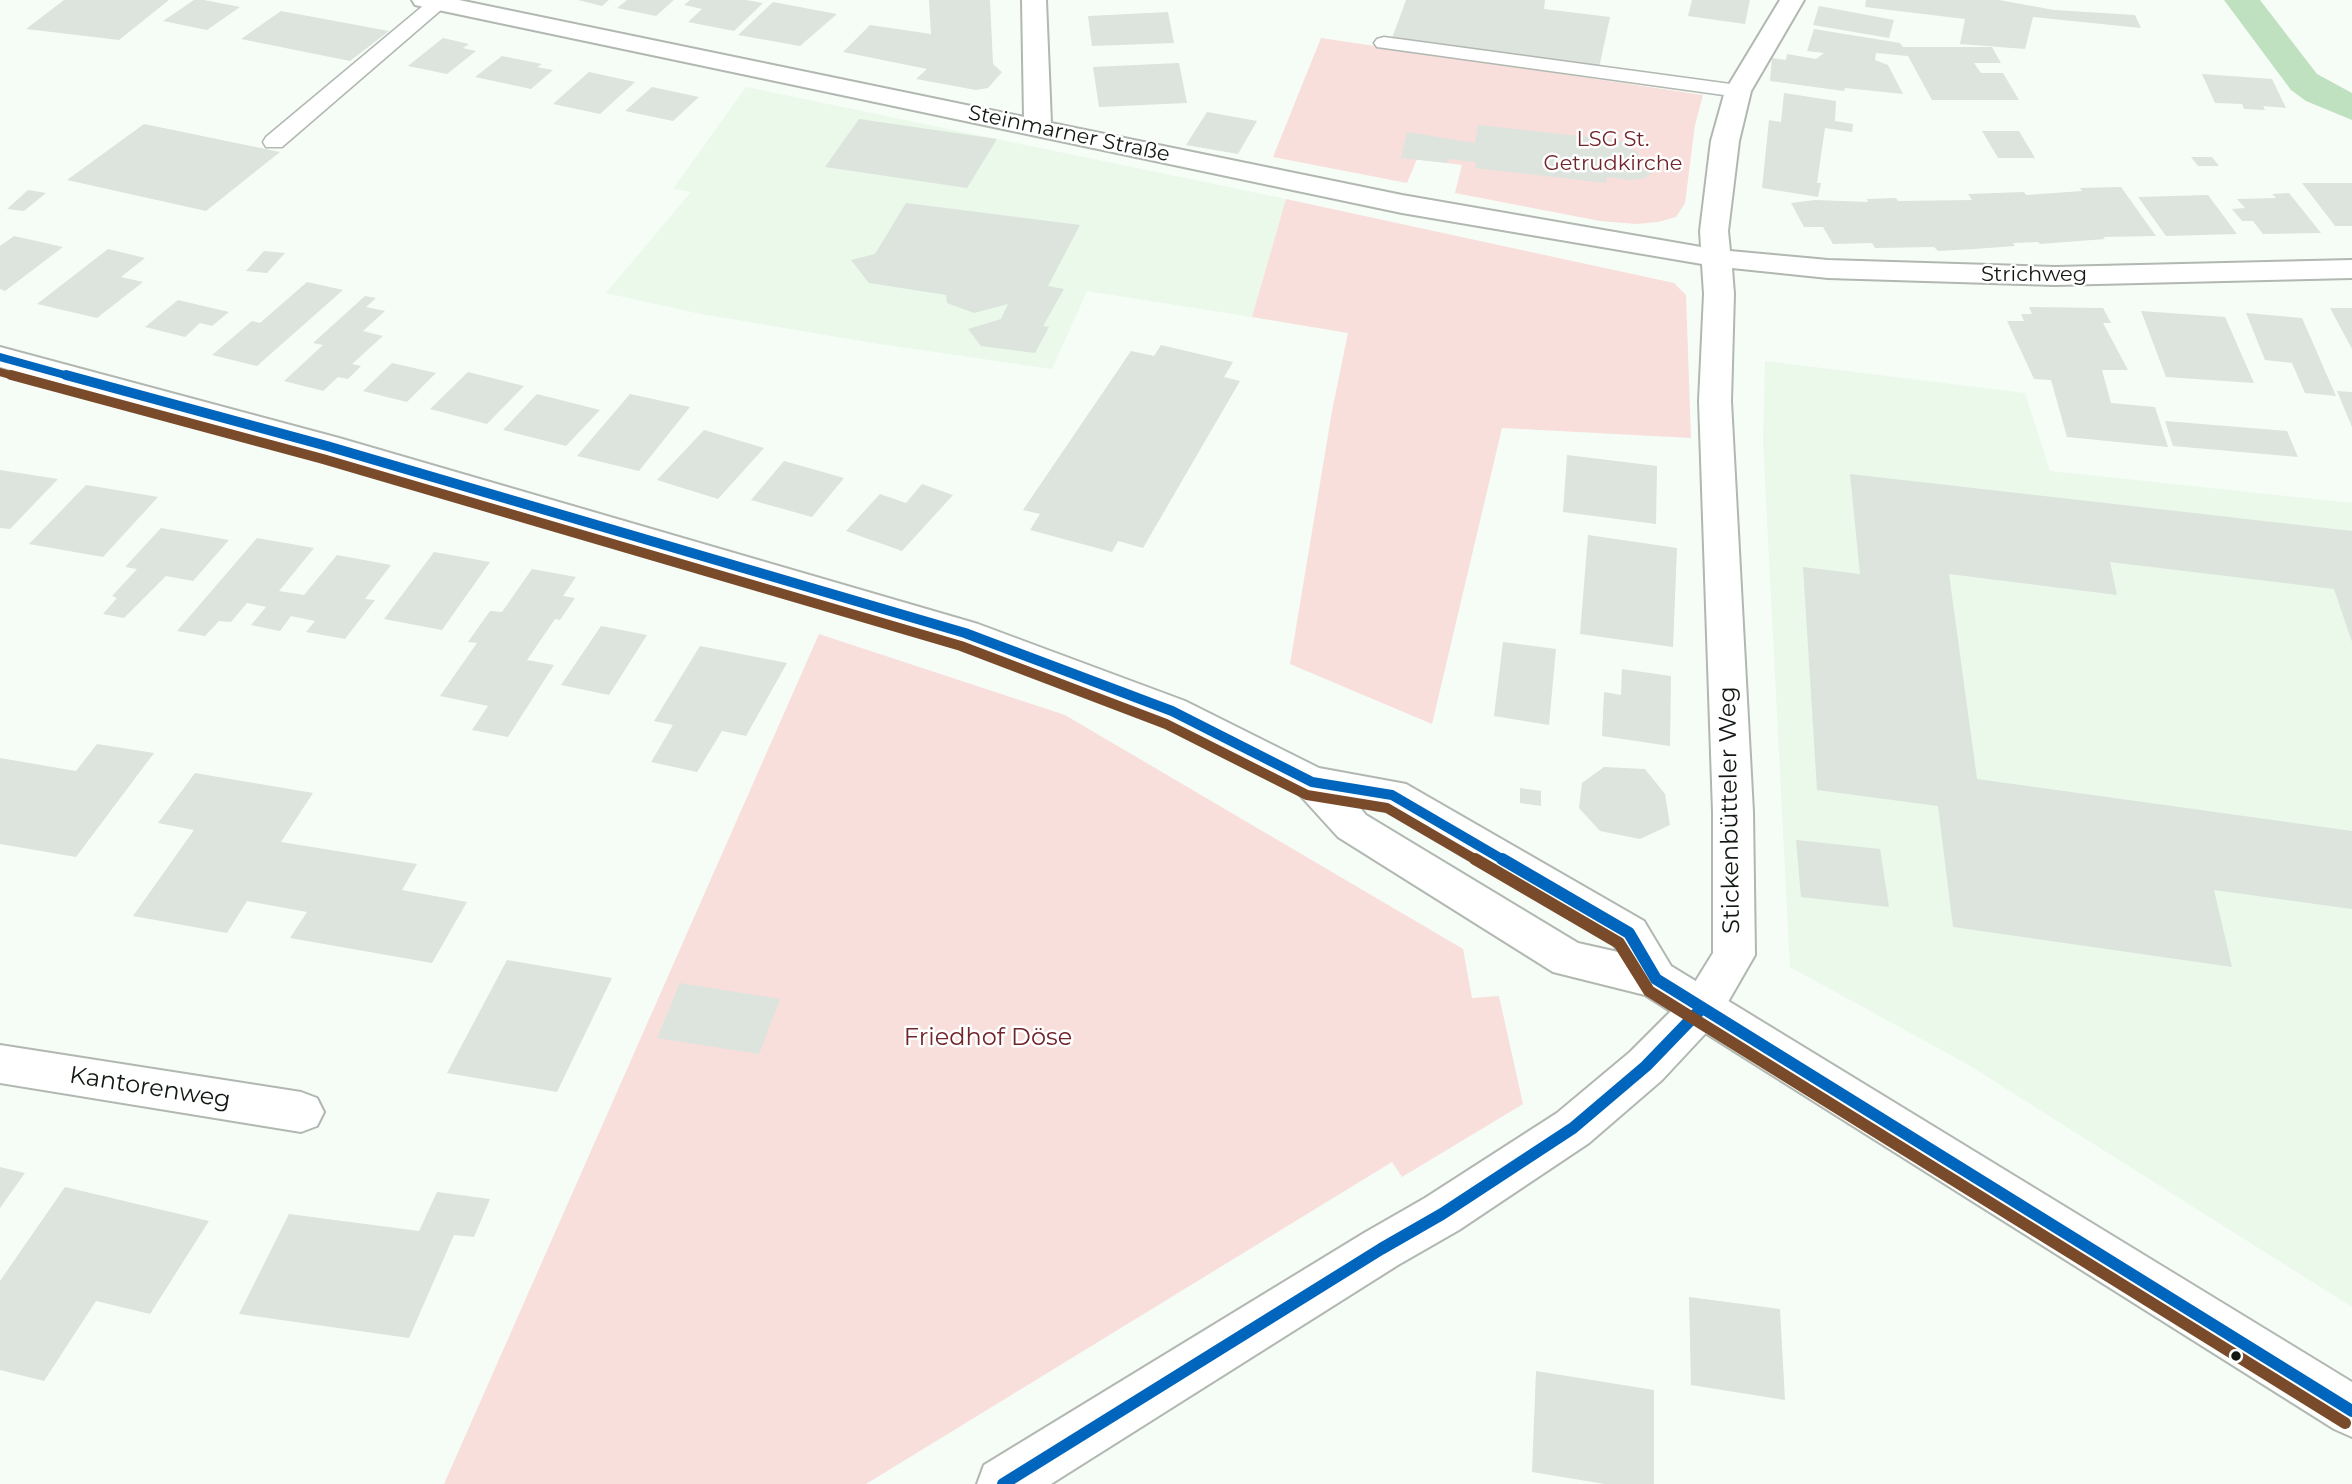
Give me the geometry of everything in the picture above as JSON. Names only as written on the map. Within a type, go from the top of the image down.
[{"type":"street","points":[[1034,0],[1038,127]]},
{"type":"street","name":"Stickenbütteler Weg","points":[[1003,1484],[1381,1249],[1442,1214],[1573,1128],[1646,1066],[1702,1008],[1734,955],[1733,812],[1715,401],[1719,294],[1714,231],[1725,141],[1738,91],[1792,0]]},
{"type":"street","name":"Steinmarner Straße","points":[[431,2],[1402,204],[1716,258]]},
{"type":"street","name":"Strichweg","points":[[1716,258],[1828,269],[2031,275],[2352,269]]},
{"type":"street","points":[[0,357],[327,446],[965,633],[1172,711],[1312,782],[1352,826],[1568,958],[1656,979],[2352,1411]]},
{"type":"street","name":"Kantorenweg","points":[[0,1064],[301,1112]]},
{"type":"lane","points":[[274,142],[431,2]]},
{"type":"lane","points":[[1384,43],[1738,91]]},
{"type":"shaded area","points":[[746,87],[1286,199],[1252,317],[1087,291],[1052,369],[873,343],[696,313],[606,293],[691,192],[673,189]]},
{"type":"shaded area","points":[[1765,361],[2025,393],[2050,471],[2352,503],[2352,1307],[1967,1064],[1790,967],[1763,441]]},
{"type":"green space","name":"LSG St. Getrudkirche","points":[[1321,38],[1703,95],[1695,125],[1685,203],[1676,217],[1658,222],[1637,224],[1600,221],[1455,193],[1462,165],[1417,159],[1407,183],[1273,157]]},
{"type":"green space","points":[[1286,199],[1674,283],[1686,295],[1691,438],[1502,428],[1432,724],[1290,664],[1332,411],[1348,333],[1252,317]]},
{"type":"green space","name":"Friedhof Döse","points":[[819,634],[1065,715],[1463,949],[1472,998],[1499,996],[1523,1104],[1402,1177],[1392,1162],[866,1484],[444,1484]]},
{"type":"building","points":[[64,0],[169,0],[119,40],[26,29]]},
{"type":"building","points":[[194,0],[240,7],[207,30],[163,21]]},
{"type":"building","points":[[578,0],[609,0],[602,6]]},
{"type":"building","points":[[627,0],[674,0],[656,16],[617,8]]},
{"type":"building","points":[[690,0],[746,0],[763,3],[734,31],[688,22],[702,9],[684,5]]},
{"type":"building","points":[[929,0],[990,0],[993,64],[1002,72],[988,88],[976,90],[916,79],[927,69],[843,52],[870,25],[931,34]]},
{"type":"building","points":[[1406,0],[1545,0],[1544,9],[1610,17],[1599,68],[1391,41]]},
{"type":"building","points":[[1692,0],[1750,0],[1745,24],[1688,16]]},
{"type":"building","points":[[1866,0],[1999,0],[2054,10],[2135,15],[2141,28],[2033,17],[2025,49],[1960,44],[1965,19],[1865,7]]},
{"type":"building","points":[[773,2],[837,14],[800,46],[738,35]]},
{"type":"building","points":[[1819,6],[1894,20],[1889,38],[1813,25]]},
{"type":"building","points":[[281,11],[389,31],[350,61],[241,39]]},
{"type":"building","points":[[1168,12],[1174,43],[1092,46],[1088,16]]},
{"type":"building","points":[[1814,29],[1900,43],[1903,47],[1992,47],[2001,63],[1974,63],[1981,73],[2003,73],[2019,100],[1932,100],[1908,56],[1876,53],[1875,60],[1888,65],[1903,94],[1845,88],[1844,91],[1770,81],[1772,58],[1786,60],[1787,54],[1816,59],[1824,53],[1807,51]]},
{"type":"building","points":[[443,38],[469,44],[463,48],[476,51],[447,74],[408,66]]},
{"type":"building","points":[[502,56],[542,64],[537,67],[553,70],[531,89],[475,77]]},
{"type":"building","points":[[1179,63],[1187,103],[1099,107],[1093,67]]},
{"type":"building","points":[[589,72],[635,82],[600,114],[553,104]]},
{"type":"building","points":[[2202,74],[2272,79],[2286,108],[2263,106],[2265,110],[2244,109],[2242,104],[2215,103]]},
{"type":"building","points":[[652,87],[699,97],[673,121],[625,111]]},
{"type":"building","points":[[1784,93],[1836,101],[1835,121],[1853,124],[1852,132],[1825,128],[1817,183],[1821,183],[1818,197],[1762,188],[1769,120],[1781,122]]},
{"type":"building","points":[[1207,112],[1257,121],[1238,154],[1186,145]]},
{"type":"building","points":[[859,119],[997,139],[967,188],[825,167]]},
{"type":"building","points":[[144,124],[280,152],[206,211],[67,180]]},
{"type":"building","points":[[1478,125],[1630,143],[1629,148],[1638,152],[1639,158],[1651,164],[1653,172],[1645,178],[1630,180],[1607,177],[1606,183],[1475,168],[1476,162],[1448,159],[1447,163],[1401,158],[1407,132],[1475,143]]},
{"type":"building","points":[[1982,131],[2019,131],[2035,158],[1998,158]]},
{"type":"building","points":[[2191,157],[2212,157],[2219,166],[2198,166]]},
{"type":"building","points":[[2302,183],[2352,183],[2352,226],[2335,226]]},
{"type":"building","points":[[2121,187],[2156,236],[2103,237],[2105,239],[2040,244],[2013,243],[2015,246],[1938,251],[1934,247],[1875,248],[1872,243],[1833,244],[1823,227],[1804,227],[1791,203],[1815,200],[1868,202],[1867,199],[1896,198],[1898,201],[1972,200],[1968,194],[2024,192],[2026,195],[2082,191],[2080,188]]},
{"type":"building","points":[[28,190],[46,193],[24,211],[7,209]]},
{"type":"building","points":[[2289,193],[2321,233],[2263,234],[2253,221],[2242,221],[2232,209],[2245,208],[2237,199],[2276,198],[2272,194]]},
{"type":"building","points":[[2208,195],[2237,234],[2166,236],[2138,197]]},
{"type":"building","points":[[906,203],[1080,225],[1048,286],[1064,289],[1043,326],[1049,327],[1035,353],[981,346],[968,329],[1001,319],[1008,304],[974,313],[947,303],[946,295],[869,283],[851,260],[875,254]]},
{"type":"building","points":[[14,236],[63,247],[5,291],[0,289],[0,246]]},
{"type":"building","points":[[108,249],[145,258],[121,277],[143,282],[97,318],[37,304]]},
{"type":"building","points":[[264,251],[285,253],[267,273],[246,271]]},
{"type":"building","points":[[307,282],[343,290],[257,366],[212,355],[252,321],[260,323]]},
{"type":"building","points":[[365,296],[376,298],[366,307],[385,311],[363,331],[383,336],[352,364],[361,366],[348,379],[338,377],[323,391],[284,381],[323,345],[313,343]]},
{"type":"building","points":[[178,300],[229,312],[212,326],[200,323],[185,337],[145,327]]},
{"type":"building","points":[[2029,307],[2103,308],[2111,323],[2103,323],[2128,370],[2102,370],[2111,403],[2155,407],[2168,447],[2067,437],[2051,380],[2034,379],[2007,321],[2024,321],[2021,314],[2032,314]]},
{"type":"building","points":[[2330,308],[2352,308],[2352,349]]},
{"type":"building","points":[[2141,311],[2225,317],[2254,383],[2166,377]]},
{"type":"building","points":[[2246,313],[2302,318],[2336,396],[2305,393],[2292,363],[2265,360]]},
{"type":"building","points":[[1161,345],[1233,362],[1224,377],[1240,381],[1143,548],[1118,541],[1112,552],[1030,530],[1040,514],[1023,510],[1131,351],[1154,356]]},
{"type":"building","points":[[392,363],[436,373],[407,402],[363,391]]},
{"type":"building","points":[[468,372],[524,386],[487,424],[430,409]]},
{"type":"building","points":[[2337,391],[2352,392],[2352,427]]},
{"type":"building","points":[[537,394],[600,410],[566,446],[503,430]]},
{"type":"building","points":[[630,394],[690,407],[639,471],[577,456]]},
{"type":"building","points":[[2165,421],[2287,431],[2298,457],[2173,446]]},
{"type":"building","points":[[704,430],[764,448],[718,499],[657,480]]},
{"type":"building","points":[[1567,455],[1657,466],[1656,524],[1563,512]]},
{"type":"building","points":[[784,461],[844,478],[812,517],[751,500]]},
{"type":"building","points":[[0,470],[58,479],[10,529],[0,528]]},
{"type":"building","points":[[1850,474],[2352,531],[2352,642],[2334,589],[2110,562],[2117,595],[1949,574],[1977,779],[2352,831],[2352,909],[2214,890],[2232,967],[1953,927],[1938,806],[1817,790],[1803,567],[1860,574]]},
{"type":"building","points":[[922,484],[953,495],[902,551],[846,531],[880,494],[906,503]]},
{"type":"building","points":[[86,485],[158,497],[103,557],[29,544]]},
{"type":"building","points":[[161,528],[229,540],[193,581],[166,576],[124,618],[103,614],[117,598],[112,596],[137,569],[125,567]]},
{"type":"building","points":[[1588,535],[1677,548],[1673,647],[1580,634]]},
{"type":"building","points":[[257,538],[314,548],[279,591],[304,595],[337,555],[391,565],[365,599],[375,600],[345,639],[306,632],[315,621],[291,616],[280,631],[251,625],[266,607],[247,603],[231,622],[219,621],[205,636],[177,631]]},
{"type":"building","points":[[434,552],[490,562],[442,630],[384,619]]},
{"type":"building","points":[[532,569],[576,577],[563,596],[575,598],[560,620],[555,619],[527,660],[554,665],[508,737],[472,730],[488,706],[440,696],[477,643],[468,642],[490,611],[502,612]]},
{"type":"building","points":[[601,626],[647,635],[609,695],[561,685]]},
{"type":"building","points":[[1503,642],[1556,649],[1549,725],[1494,716]]},
{"type":"building","points":[[700,646],[787,663],[746,736],[722,731],[697,772],[651,762],[673,725],[654,721]]},
{"type":"building","points":[[1622,669],[1671,676],[1670,746],[1602,736],[1604,692],[1621,695]]},
{"type":"building","points":[[97,744],[154,753],[76,857],[0,844],[0,758],[76,771]]},
{"type":"building","points":[[1604,767],[1645,769],[1665,794],[1670,825],[1640,839],[1600,831],[1579,808],[1582,783]]},
{"type":"building","points":[[195,773],[313,793],[281,842],[417,864],[402,890],[467,902],[432,963],[290,938],[307,912],[247,901],[227,933],[133,916],[194,830],[158,823]]},
{"type":"building","points":[[1520,788],[1541,791],[1541,806],[1520,803]]},
{"type":"building","points":[[1796,840],[1880,849],[1889,907],[1801,897]]},
{"type":"building","points":[[507,960],[612,978],[557,1092],[447,1073]]},
{"type":"building","points":[[680,983],[780,999],[759,1054],[657,1038]]},
{"type":"building","points":[[0,1167],[25,1173],[0,1208]]},
{"type":"building","points":[[65,1187],[209,1221],[150,1314],[96,1301],[44,1381],[0,1370],[0,1281]]},
{"type":"building","points":[[437,1192],[490,1199],[474,1237],[454,1235],[409,1338],[239,1314],[289,1214],[419,1231]]},
{"type":"building","points":[[1689,1297],[1780,1309],[1785,1400],[1691,1385]]},
{"type":"building","points":[[1536,1371],[1654,1390],[1654,1484],[1605,1484],[1532,1472]]},
{"type":"waterway","points":[[2242,0],[2304,82],[2352,108]]},
{"type":"transit line","points":[[0,357],[327,446],[965,633],[1172,711],[1312,782],[1392,795],[1629,933],[1656,979],[2352,1411]]},
{"type":"transit line","points":[[0,372],[323,459],[961,646],[1166,724],[1307,795],[1387,808],[1619,943],[1649,991],[2345,1423]]},
{"type":"transit line","points":[[1003,1484],[1381,1249],[1442,1214],[1573,1128],[1646,1066],[1702,1008]]}]
